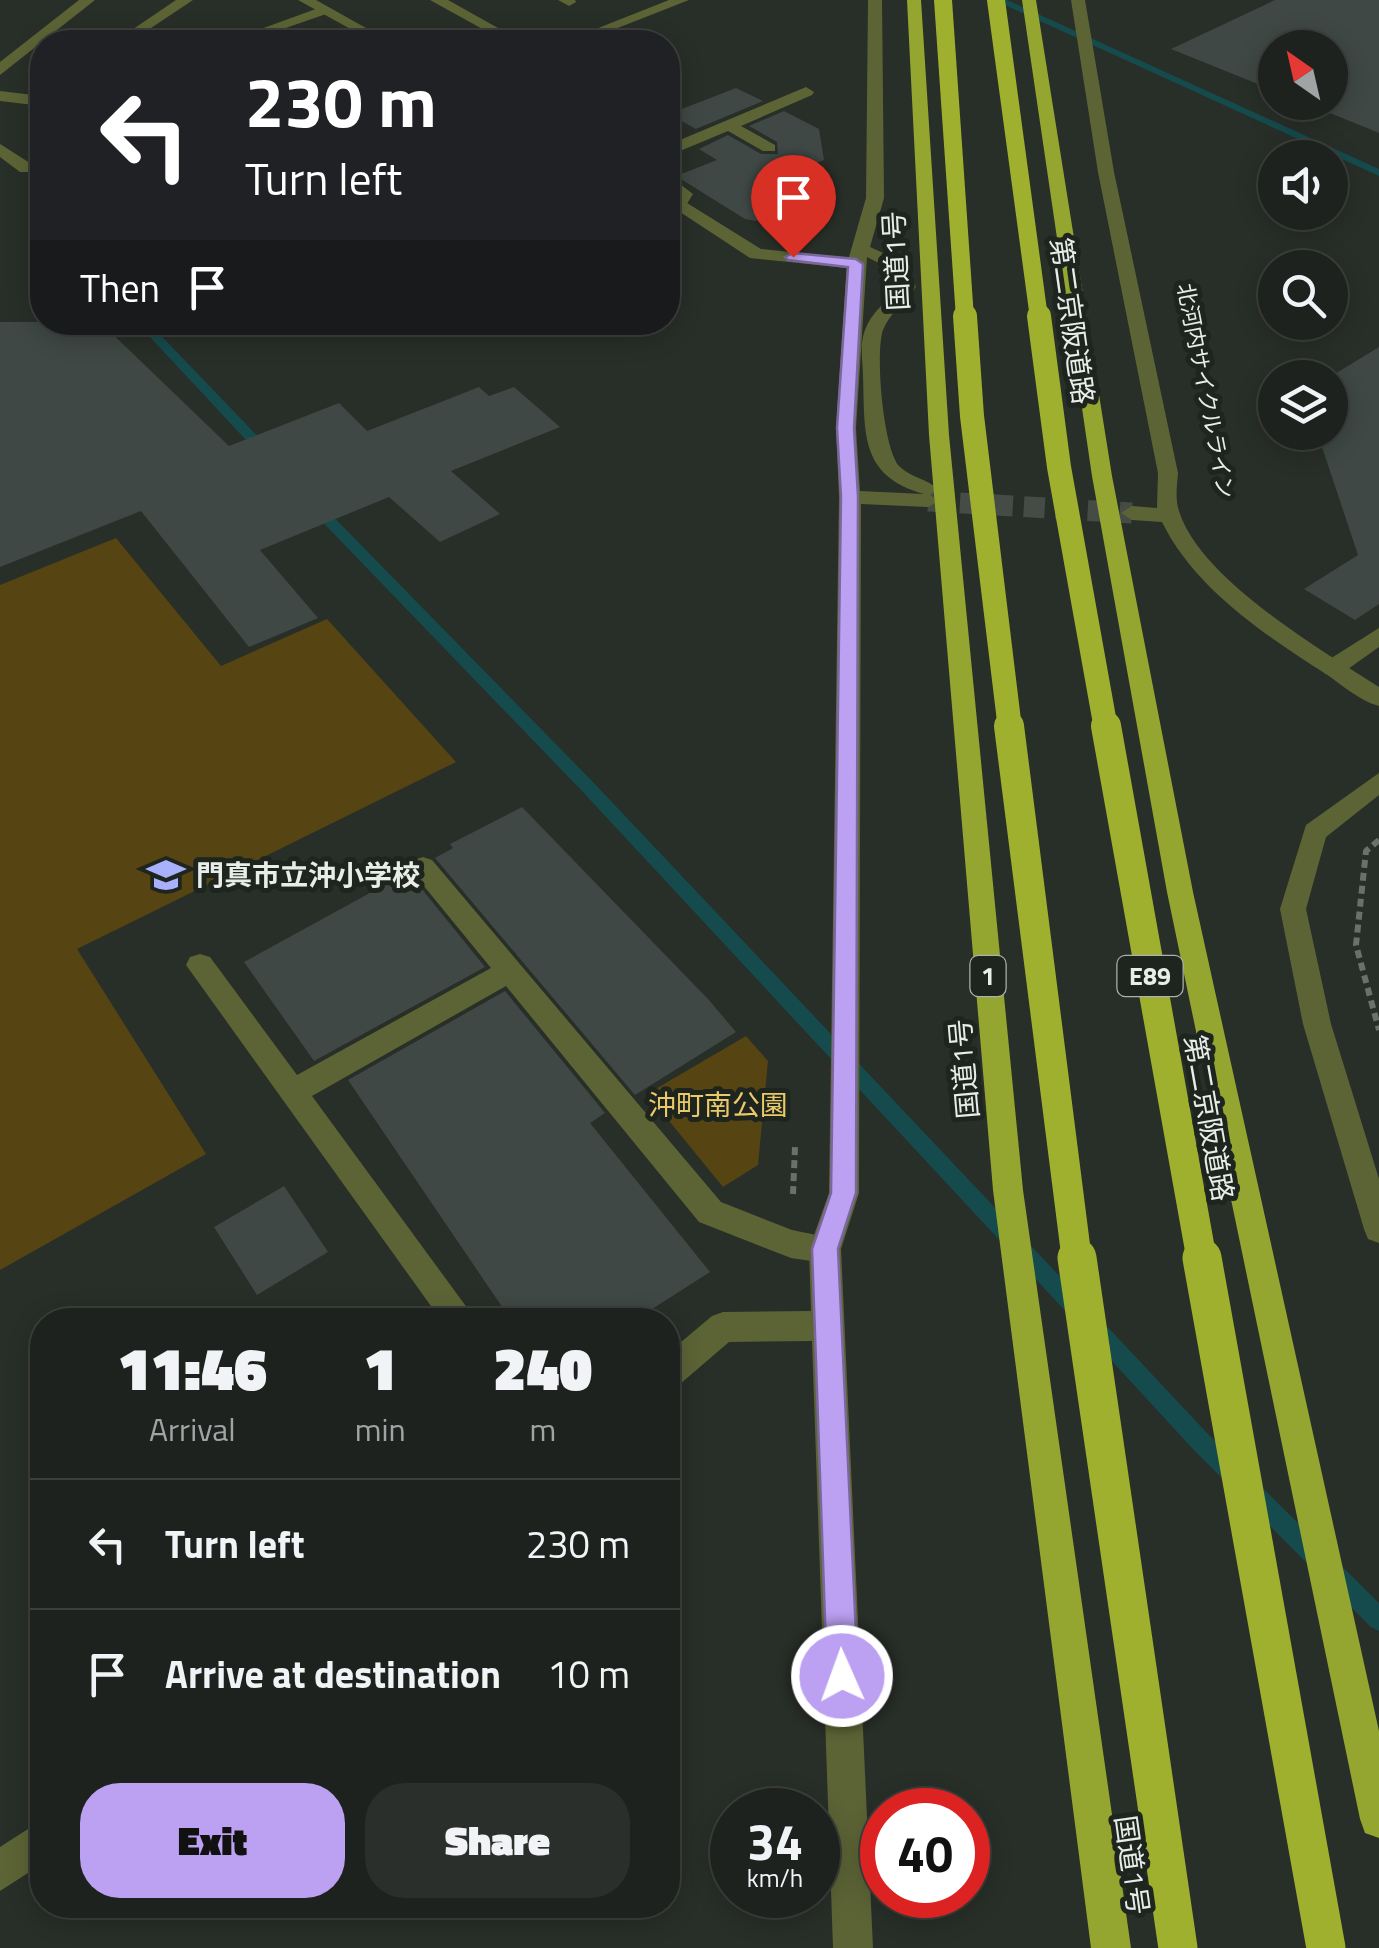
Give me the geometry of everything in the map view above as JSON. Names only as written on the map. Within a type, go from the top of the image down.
[{"type":"highway","name":"国道1号","points":[[914,0],[939,435],[1008,1190],[1111,1948]]},
{"type":"highway","points":[[943,0],[972,416],[1056,1108],[1178,1948]]},
{"type":"highway","name":"第二京阪道路","points":[[996,0],[1059,467],[1326,1948]]},
{"type":"highway","points":[[1029,0],[1102,476],[1180,892],[1379,1819]]},
{"type":"street","points":[[50,30],[88,0]]},
{"type":"street","points":[[140,30],[186,0]]},
{"type":"street","points":[[305,0],[362,30]]},
{"type":"street","points":[[436,0],[491,28]]},
{"type":"street","points":[[602,30],[682,0]]},
{"type":"street","points":[[853,1948],[825,1249],[844,1193],[850,497],[846,428],[858,257],[874,198],[875,0]]},
{"type":"street","points":[[1078,0],[1106,172],[1168,474],[1168,511],[1193,553],[1249,609],[1379,698]]},
{"type":"street","points":[[266,30],[324,10]]},
{"type":"street","points":[[0,45],[20,53]]},
{"type":"street","points":[[1,69],[30,45]]},
{"type":"street","points":[[680,146],[806,92]]},
{"type":"street","points":[[0,96],[30,100]]},
{"type":"street","points":[[728,125],[769,148]]},
{"type":"street","points":[[0,148],[30,168]]},
{"type":"street","points":[[680,208],[756,254],[830,260],[888,258],[906,277],[907,287],[872,334],[874,436],[879,456],[902,480],[928,495],[850,497]]},
{"type":"street","points":[[1132,508],[1168,511]]},
{"type":"street","points":[[1333,668],[1379,636]]},
{"type":"street","points":[[1379,782],[1315,832],[1292,908],[1317,1024],[1379,1229]]},
{"type":"street","points":[[423,867],[710,1212],[790,1244],[825,1249]]},
{"type":"street","points":[[200,965],[451,1308]]},
{"type":"street","points":[[293,1092],[510,971]]},
{"type":"street","points":[[680,1363],[723,1327],[830,1326]]},
{"type":"street","points":[[0,1871],[30,1849]]},
{"type":"path","points":[[1379,840],[1366,851],[1356,945],[1379,1030]]},
{"type":"green space","points":[[116,538],[221,666],[327,619],[456,762],[77,949],[206,1154],[0,1270],[0,585]]},
{"type":"green space","name":"沖町南公園","points":[[746,1036],[768,1061],[758,1165],[723,1187],[647,1094]]},
{"type":"building","points":[[1275,0],[1379,0],[1379,133],[1347,120],[1348,30],[1258,30],[1258,84],[1171,49]]},
{"type":"building","points":[[736,88],[763,101],[696,129],[680,120],[680,110]]},
{"type":"building","points":[[784,111],[819,129],[824,160],[775,179],[810,198],[756,221],[745,219],[680,178],[680,174],[717,160],[699,149],[728,135],[761,154],[778,154],[777,142],[749,126]]},
{"type":"building","points":[[0,322],[30,322],[30,335],[114,335],[229,446],[339,403],[367,431],[479,387],[489,396],[514,387],[560,427],[451,471],[500,514],[440,542],[389,497],[260,550],[318,618],[249,647],[141,511],[0,567]]},
{"type":"building","points":[[1379,347],[1379,604],[1355,620],[1304,589],[1358,555],[1323,450],[1348,450],[1348,366]]},
{"type":"building","points":[[522,807],[736,1032],[635,1095],[435,858],[453,848],[450,844]]},
{"type":"building","points":[[408,872],[485,967],[314,1061],[244,962]]},
{"type":"building","points":[[505,991],[605,1113],[590,1123],[710,1272],[654,1308],[503,1308],[348,1080]]},
{"type":"building","points":[[284,1186],[328,1252],[257,1295],[214,1227]]},
{"type":"waterway","points":[[999,0],[1379,173]]},
{"type":"waterway","points":[[153,335],[266,453]]},
{"type":"waterway","points":[[314,505],[587,786],[1077,1309]]},
{"type":"waterway","points":[[1095,1328],[1199,1440],[1379,1619]]},
{"type":"tunnel","points":[[928,501],[1132,513]]},
{"type":"place","name":"門真市立沖小学校","points":[[166,875]]},
{"type":"route","points":[[793,257],[856,264],[846,428],[850,497],[844,1193],[825,1249],[842,1676]]}]
